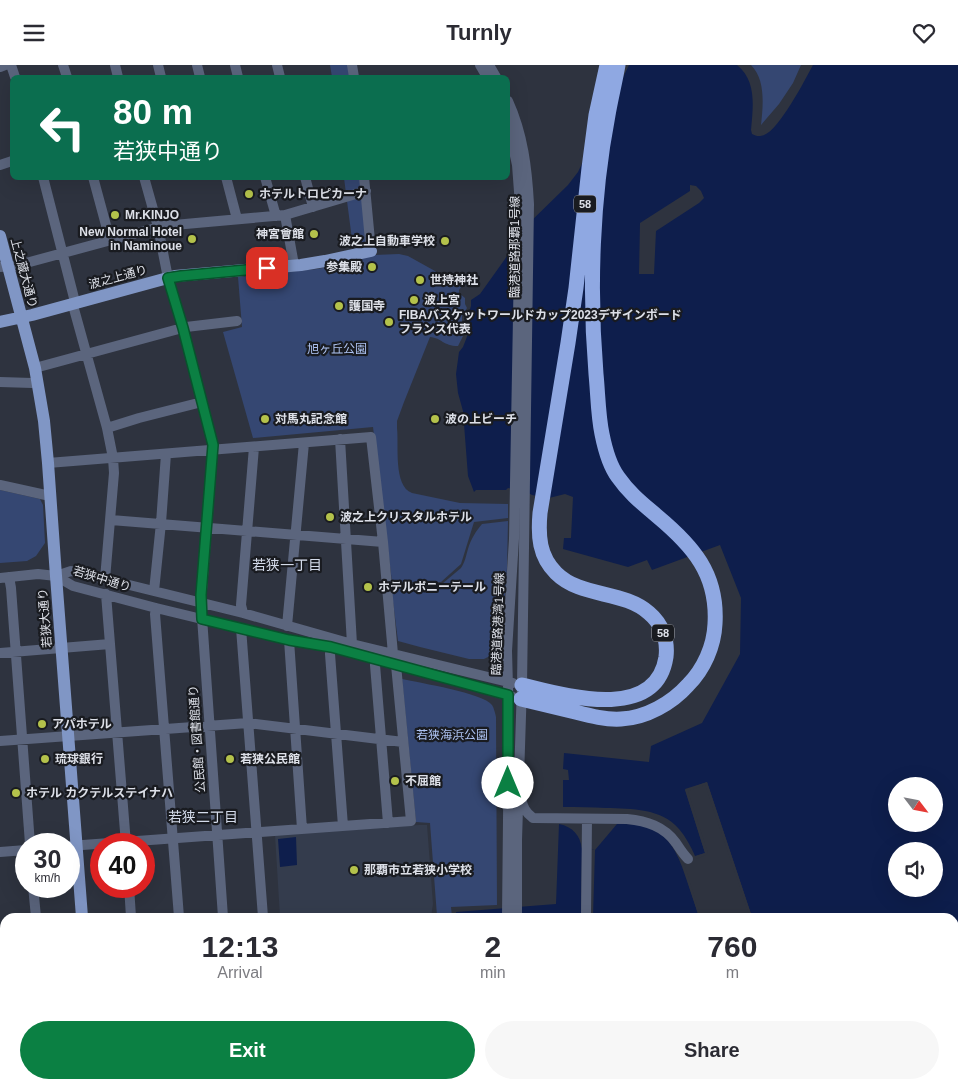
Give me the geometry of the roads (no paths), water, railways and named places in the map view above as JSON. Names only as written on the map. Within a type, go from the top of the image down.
[{"type":"highway","name":"58","points":[[514,689],[582,698],[628,698],[638,695],[654,684],[666,659],[666,641],[660,625],[648,612],[630,602],[580,588],[562,578],[556,573],[545,557],[539,535],[540,513],[576,287],[588,169],[596,115],[607,65]]},
{"type":"highway","name":"58","points":[[514,689],[591,716],[617,719],[642,714],[669,701],[694,678],[706,659],[715,631],[716,613],[713,592],[703,565],[676,532],[632,494],[618,477],[611,467],[601,431],[594,343],[593,273],[599,175],[607,116],[618,65]]},
{"type":"main road","name":"上之蔵大通り","points":[[0,236],[4,267],[22,318]]},
{"type":"main road","name":"波之上通り","points":[[0,322],[22,318],[168,278],[294,265],[372,251]]},
{"type":"main road","name":"若狭大通り","points":[[22,318],[38,382],[44,421],[62,648],[72,833]]},
{"type":"main road","name":"若狭大通り","points":[[80,898],[81,913]]},
{"type":"street","points":[[0,67],[5,65]]},
{"type":"street","name":"臨港道路那覇1号線","points":[[510,108],[518,126],[523,146],[529,204],[520,511]]},
{"type":"street","name":"臨港道路那覇1号線","points":[[510,133],[517,165],[520,205],[518,374],[520,511]]},
{"type":"street","points":[[44,180],[74,298],[74,309],[107,428],[113,458],[111,520],[105,579]]},
{"type":"street","points":[[94,180],[110,240]]},
{"type":"street","name":"公民館・図書館通り","points":[[145,180],[158,227],[168,278],[213,445],[201,603],[223,913]]},
{"type":"street","points":[[227,180],[236,219]]},
{"type":"street","points":[[266,180],[280,216],[294,265]]},
{"type":"street","points":[[306,180],[313,207]]},
{"type":"street","points":[[364,180],[372,251]]},
{"type":"street","points":[[4,267],[14,266],[158,227],[280,216],[366,191]]},
{"type":"street","points":[[35,368],[183,328],[237,321]]},
{"type":"street","points":[[0,382],[38,382]]},
{"type":"street","points":[[107,428],[202,402]]},
{"type":"street","points":[[48,463],[371,437],[393,654]]},
{"type":"street","points":[[340,439],[352,644]]},
{"type":"street","points":[[288,626],[304,443]]},
{"type":"street","points":[[243,613],[241,605],[254,447]]},
{"type":"street","points":[[154,591],[166,454]]},
{"type":"street","points":[[0,485],[50,496]]},
{"type":"street","name":"臨港道路港湾1号線","points":[[516,913],[512,894],[514,689],[523,576],[520,511]]},
{"type":"street","name":"臨港道路港湾1号線","points":[[507,913],[512,894],[519,793],[514,689],[508,636],[514,539],[520,511]]},
{"type":"street","points":[[111,520],[383,542]]},
{"type":"street","name":"若狭中通り","points":[[56,576],[72,571],[154,591],[288,626],[396,665],[514,689]]},
{"type":"street","points":[[29,833],[11,588],[4,577],[38,574],[56,576]]},
{"type":"street","name":"若狭中通り","points":[[56,576],[72,586],[156,608],[289,640],[352,644],[514,689]]},
{"type":"street","points":[[106,594],[125,833]]},
{"type":"street","points":[[156,608],[154,614],[178,913]]},
{"type":"street","points":[[241,628],[263,913]]},
{"type":"street","points":[[289,640],[302,829]]},
{"type":"street","points":[[332,643],[330,654],[343,826]]},
{"type":"street","points":[[0,653],[110,645]]},
{"type":"street","points":[[376,659],[380,739],[388,823]]},
{"type":"street","points":[[155,841],[411,821],[396,665]]},
{"type":"street","points":[[0,741],[248,723],[403,742]]},
{"type":"street","points":[[519,793],[522,807],[533,818],[627,819],[654,824],[671,837],[688,859]]},
{"type":"street","points":[[517,840],[521,828],[533,818]]},
{"type":"street","points":[[586,913],[587,819]]},
{"type":"street","points":[[0,852],[15,851]]},
{"type":"street","points":[[35,898],[36,913]]},
{"type":"street","points":[[130,898],[131,913]]},
{"type":"place","name":"ホテルトロピカーナ","points":[[249,194]]},
{"type":"place","name":"Mr.KINJO","points":[[115,215]]},
{"type":"place","name":"神宮會館","points":[[314,234]]},
{"type":"place","name":"New Normal Hotel in Naminoue","points":[[192,239]]},
{"type":"place","name":"波之上自動車学校","points":[[445,241]]},
{"type":"place","name":"参集殿","points":[[372,267]]},
{"type":"place","name":"世持神社","points":[[420,280]]},
{"type":"place","name":"波上宮","points":[[414,300]]},
{"type":"place","name":"護国寺","points":[[339,306]]},
{"type":"place","name":"FIBAバスケットワールドカップ2023デザインボード フランス代表","points":[[389,322]]},
{"type":"place","name":"対馬丸記念館","points":[[265,419]]},
{"type":"place","name":"波の上ビーチ","points":[[435,419]]},
{"type":"place","name":"波之上クリスタルホテル","points":[[330,517]]},
{"type":"place","name":"ホテルポニーテール","points":[[368,587]]},
{"type":"place","name":"アパホテル","points":[[42,724]]},
{"type":"place","name":"琉球銀行","points":[[45,759]]},
{"type":"place","name":"若狭公民館","points":[[230,759]]},
{"type":"place","name":"不屈館","points":[[395,781]]},
{"type":"place","name":"ホテル カクテルステイナハ","points":[[16,793]]},
{"type":"place","name":"那覇市立若狭小学校","points":[[354,870]]},
{"type":"district","name":"若狭一丁目","points":[[287,565]]},
{"type":"district","name":"若狭二丁目","points":[[203,817]]},
{"type":"park label","name":"旭ヶ丘公園","points":[[337,349]]},
{"type":"park label","name":"若狭海浜公園","points":[[452,735]]}]
